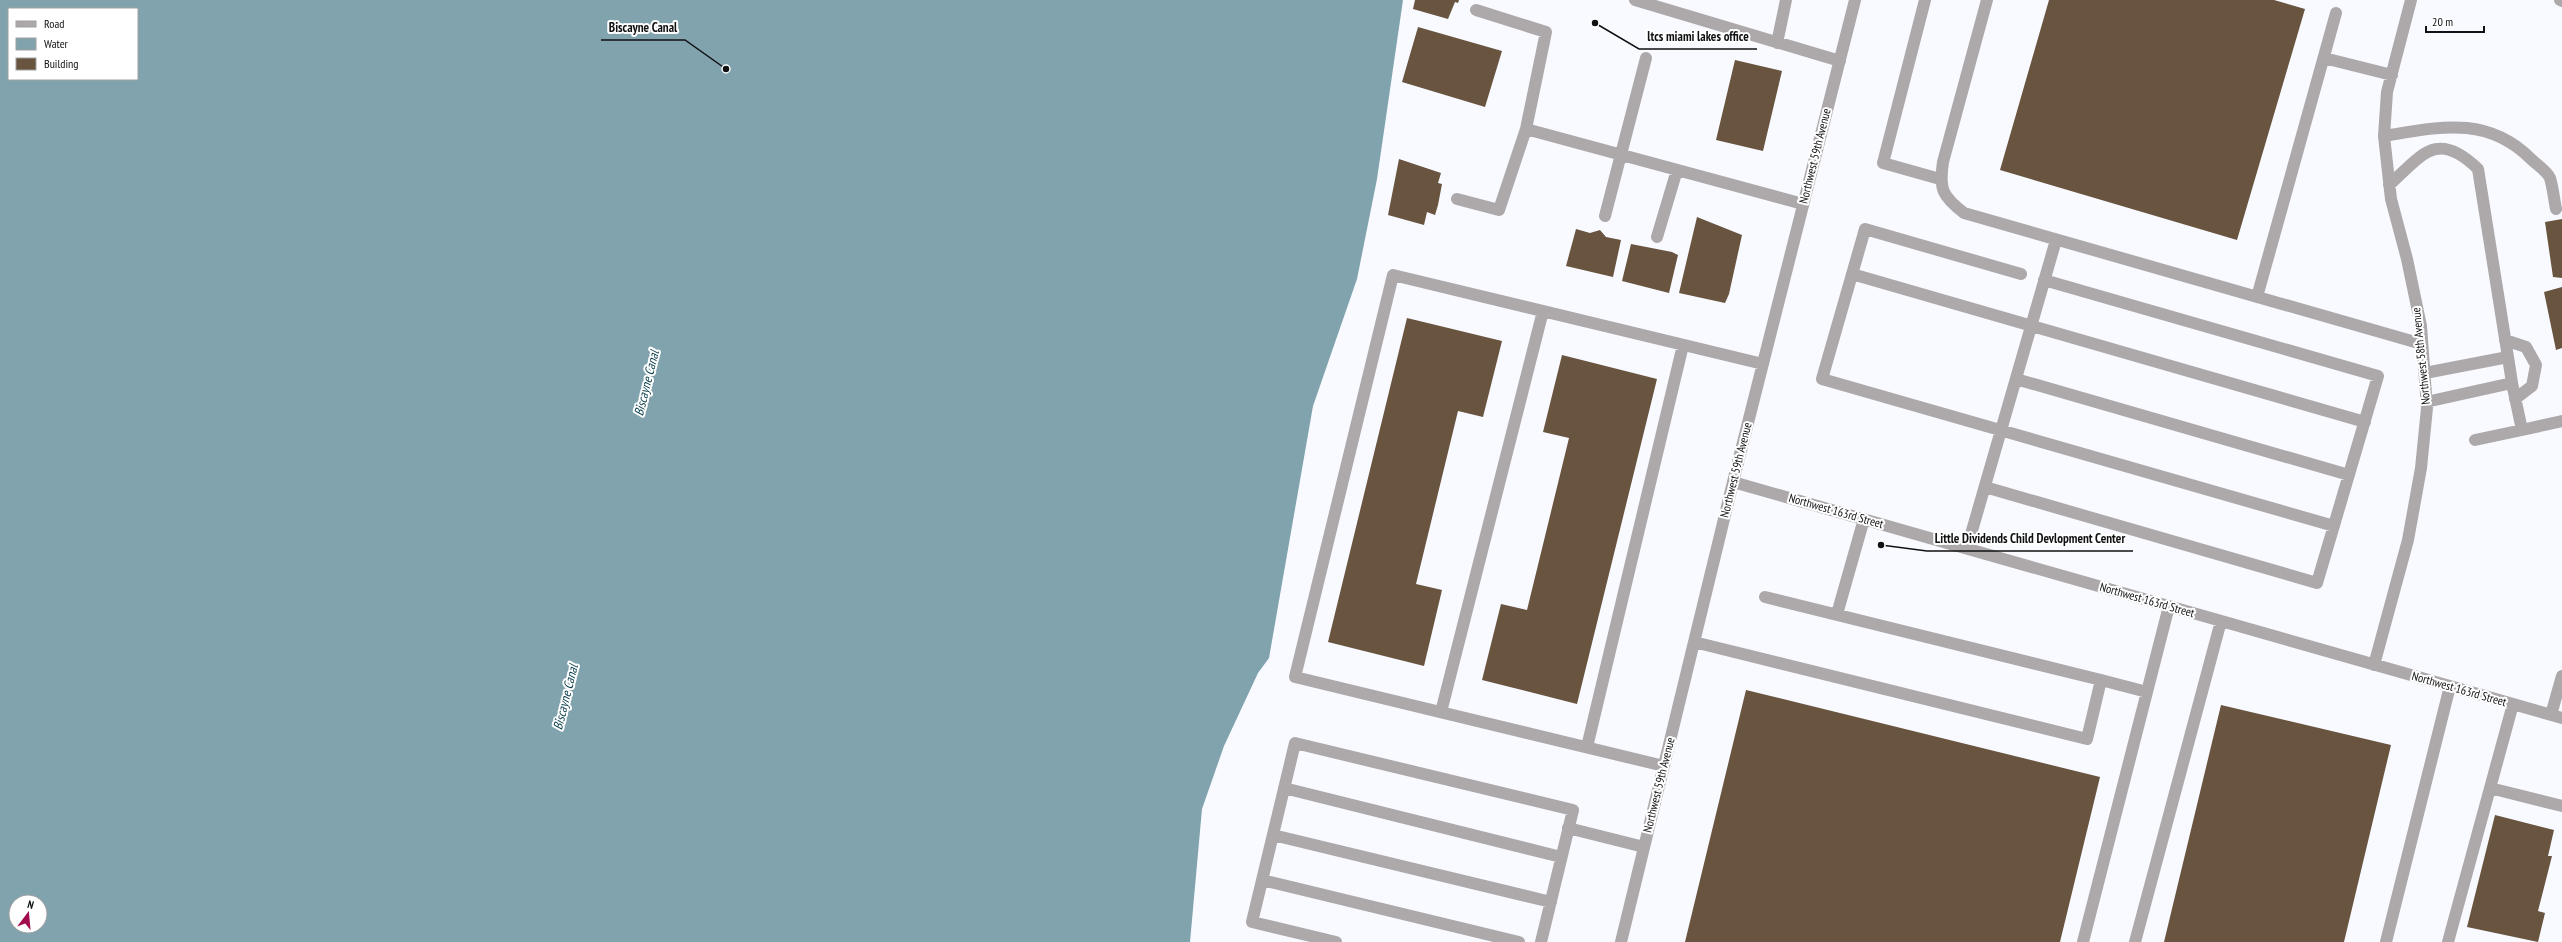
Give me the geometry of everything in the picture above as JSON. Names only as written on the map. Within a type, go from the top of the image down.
[{"type":"street","points":[[1635,0],[1840,61]]},
{"type":"street","points":[[1777,43],[1786,0]]},
{"type":"street","name":"Northwest 59th Avenue","points":[[1622,942],[1733,482],[1855,0]]},
{"type":"street","points":[[1925,0],[1883,163],[1940,179]]},
{"type":"street","points":[[1987,0],[1943,162],[1940,179],[1947,200],[1964,214],[2422,344]]},
{"type":"street","name":"Northwest 58th Avenue","points":[[2374,665],[2408,540],[2421,468],[2426,402],[2421,326],[2407,259],[2390,199],[2384,136],[2387,92],[2412,0]]},
{"type":"street","points":[[1457,199],[1499,210],[1526,128],[1546,32],[1476,10]]},
{"type":"street","points":[[2257,297],[2336,12]]},
{"type":"street","points":[[1605,216],[1646,58]]},
{"type":"street","points":[[2324,58],[2392,76]]},
{"type":"street","points":[[2384,136],[2448,126],[2480,130],[2506,138],[2526,153],[2550,177],[2556,209]]},
{"type":"street","points":[[1526,128],[1803,204]]},
{"type":"street","points":[[2389,185],[2428,150],[2447,148],[2464,156],[2478,169],[2512,384],[2522,430]]},
{"type":"street","points":[[1657,237],[1677,170]]},
{"type":"street","points":[[2021,274],[1865,229],[1822,379],[2334,526]]},
{"type":"street","points":[[1967,548],[2056,240]]},
{"type":"street","points":[[1852,274],[2365,422]]},
{"type":"street","points":[[1664,766],[1295,677],[1393,275],[1763,364]]},
{"type":"street","points":[[1985,487],[2317,583],[2365,422],[2378,376],[2044,280]]},
{"type":"street","points":[[1441,712],[1543,311]]},
{"type":"street","points":[[2505,340],[2526,347],[2536,365],[2532,386],[2515,399]]},
{"type":"street","points":[[1587,747],[1683,345]]},
{"type":"street","points":[[2425,373],[2508,357]]},
{"type":"street","points":[[2016,379],[2349,475]]},
{"type":"street","points":[[2426,402],[2512,384]]},
{"type":"street","points":[[2475,440],[2562,421]]},
{"type":"street","name":"Northwest 163rd Street","points":[[1733,482],[2556,717]]},
{"type":"street","points":[[1837,614],[1864,519]]},
{"type":"street","points":[[1765,597],[2147,692]]},
{"type":"street","points":[[2083,942],[2169,606]]},
{"type":"street","points":[[2135,942],[2221,621]]},
{"type":"street","points":[[1694,642],[2087,739],[2101,680]]},
{"type":"street","points":[[2556,717],[2562,676]]},
{"type":"street","points":[[2386,942],[2450,686]]},
{"type":"street","points":[[2448,942],[2513,704]]},
{"type":"street","points":[[1336,942],[1252,922],[1295,743],[1573,810],[1541,942]]},
{"type":"street","points":[[1284,788],[1561,858]]},
{"type":"street","points":[[2490,788],[2562,806]]},
{"type":"street","points":[[1568,828],[1644,847]]},
{"type":"street","points":[[1273,834],[1551,902]]},
{"type":"street","points":[[1262,880],[1519,942]]},
{"type":"water","points":[[0,0],[1403,0],[1377,179],[1357,279],[1313,406],[1269,658],[1258,673],[1224,746],[1202,809],[1190,942],[0,942]]},
{"type":"building","points":[[1415,0],[1459,0],[1458,3],[1455,2],[1448,19],[1413,9]]},
{"type":"building","points":[[2049,0],[2274,0],[2305,9],[2237,240],[2000,170]]},
{"type":"building","points":[[1418,27],[1502,51],[1485,107],[1402,82]]},
{"type":"building","points":[[1735,60],[1782,71],[1763,151],[1716,140]]},
{"type":"building","points":[[1399,159],[1441,173],[1438,183],[1442,184],[1435,215],[1427,212],[1424,225],[1388,215]]},
{"type":"building","points":[[1697,217],[1742,235],[1729,294],[1725,303],[1679,293]]},
{"type":"building","points":[[2562,219],[2562,278],[2553,277],[2545,222]]},
{"type":"building","points":[[1576,229],[1590,233],[1600,230],[1606,237],[1621,240],[1613,277],[1566,266]]},
{"type":"building","points":[[1631,244],[1672,252],[1678,255],[1669,293],[1622,281]]},
{"type":"building","points":[[2562,287],[2562,348],[2556,350],[2544,292]]},
{"type":"building","points":[[1407,318],[1502,341],[1483,417],[1458,411],[1416,584],[1442,590],[1424,666],[1328,642]]},
{"type":"building","points":[[1562,355],[1657,379],[1577,704],[1482,680],[1501,604],[1527,610],[1569,438],[1543,432]]},
{"type":"building","points":[[1746,690],[2100,777],[2060,942],[1685,942]]},
{"type":"building","points":[[2221,705],[2391,745],[2344,942],[2164,942]]},
{"type":"building","points":[[2495,815],[2554,830],[2548,856],[2552,856],[2538,911],[2545,913],[2538,942],[2467,927]]},
{"type":"place","name":"ltcs miami lakes office","points":[[1595,23]]},
{"type":"place","name":"Biscayne Canal","points":[[726,69]]},
{"type":"place","name":"Little Dividends Child Devlopment Center","points":[[1881,545]]}]
